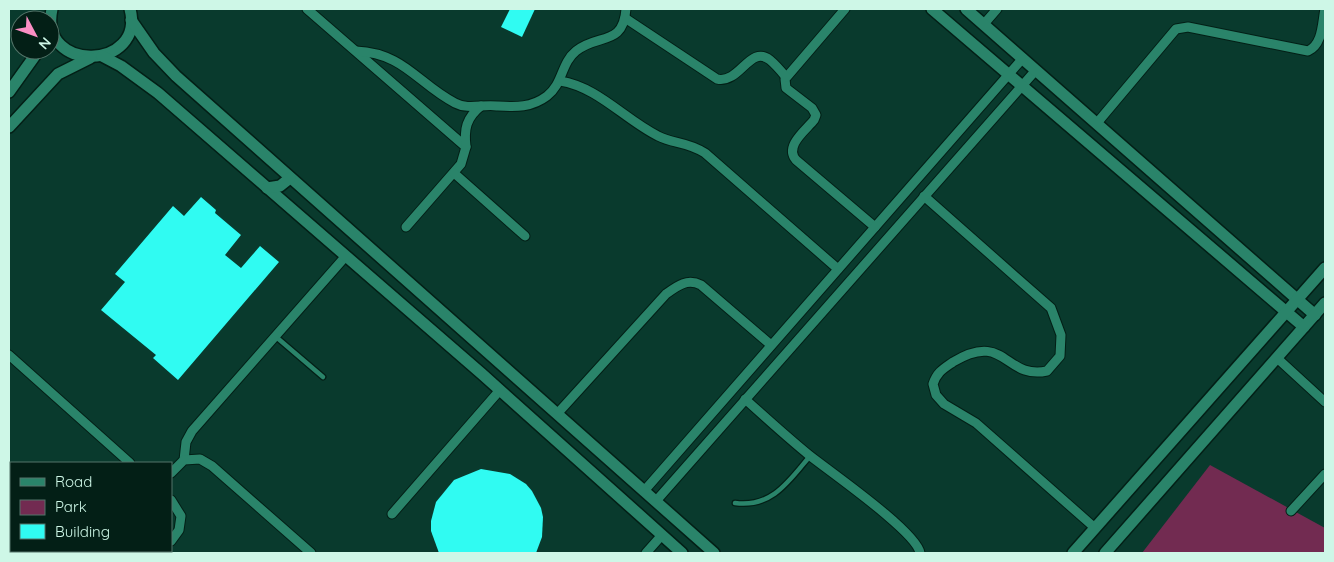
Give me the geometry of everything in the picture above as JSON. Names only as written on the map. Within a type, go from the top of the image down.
[{"type":"street","points":[[307,9],[466,148]]},
{"type":"street","points":[[845,9],[786,77],[786,88],[812,108],[816,115],[813,122],[793,146],[793,157],[876,227]]},
{"type":"street","points":[[932,9],[1304,327]]},
{"type":"street","points":[[966,9],[1315,315]]},
{"type":"street","points":[[984,24],[997,9]]},
{"type":"street","points":[[1097,123],[1176,29],[1188,27],[1308,51],[1313,49],[1319,40],[1325,9]]},
{"type":"street","points":[[9,127],[58,74],[113,51],[123,42],[129,32],[132,13]]},
{"type":"street","points":[[132,13],[154,52],[176,76],[714,553]]},
{"type":"street","points":[[356,51],[388,57],[419,76],[455,104],[469,107],[482,105],[527,106],[548,96],[560,81],[573,54],[584,45],[619,32],[625,13],[717,79],[722,80],[733,77],[752,59],[761,56],[770,60],[786,77]]},
{"type":"street","points":[[60,41],[64,47],[77,54],[97,57],[121,66],[147,84],[500,390],[682,553]]},
{"type":"street","points":[[644,491],[1023,58]]},
{"type":"street","points":[[9,92],[32,60]]},
{"type":"street","points":[[656,501],[1036,70]]},
{"type":"street","points":[[560,81],[597,95],[658,136],[683,141],[705,152],[838,269]]},
{"type":"street","points":[[406,227],[454,173],[465,156],[466,126],[470,116],[482,105]]},
{"type":"street","points":[[941,152],[948,156],[950,167]]},
{"type":"street","points":[[454,173],[525,236]]},
{"type":"street","points":[[267,188],[280,186],[290,178]]},
{"type":"street","points":[[924,196],[1051,308],[1061,335],[1060,356],[1047,371],[1029,373],[996,352],[972,353],[942,367],[933,384],[936,395],[944,404],[976,423],[1096,528]]},
{"type":"street","points":[[359,269],[366,259],[377,256]]},
{"type":"street","points":[[172,472],[184,460],[186,442],[192,431],[345,257]]},
{"type":"street","points":[[1073,553],[1325,268]]},
{"type":"street","points":[[557,414],[666,294],[683,283],[695,282],[701,285],[771,345]]},
{"type":"street","points":[[1105,553],[1325,303]]},
{"type":"street","points":[[9,355],[129,462]]},
{"type":"street","points":[[1277,358],[1325,402]]},
{"type":"street","points":[[392,514],[500,390]]},
{"type":"street","points":[[745,400],[810,456],[848,483],[914,541],[920,553]]},
{"type":"street","points":[[697,430],[699,438],[706,443]]},
{"type":"street","points":[[184,460],[200,459],[212,466],[311,553]]},
{"type":"street","points":[[1291,511],[1325,474]]},
{"type":"street","points":[[172,502],[181,516],[179,530],[172,540]]},
{"type":"street","points":[[646,553],[662,535]]},
{"type":"lane","points":[[275,336],[323,377]]},
{"type":"lane","points":[[735,503],[752,504],[775,495],[810,456]]},
{"type":"green space","points":[[1210,465],[1325,528],[1325,553],[1142,553]]},
{"type":"building","points":[[510,9],[535,9],[522,37],[501,27]]},
{"type":"building","points":[[201,197],[216,210],[215,213],[241,235],[225,255],[241,268],[260,246],[279,262],[178,380],[153,358],[156,355],[101,310],[125,282],[115,274],[173,206],[184,216]]},
{"type":"building","points":[[481,469],[510,474],[526,484],[532,491],[541,508],[543,517],[542,537],[536,553],[439,553],[431,531],[431,521],[436,502],[454,480]]}]
